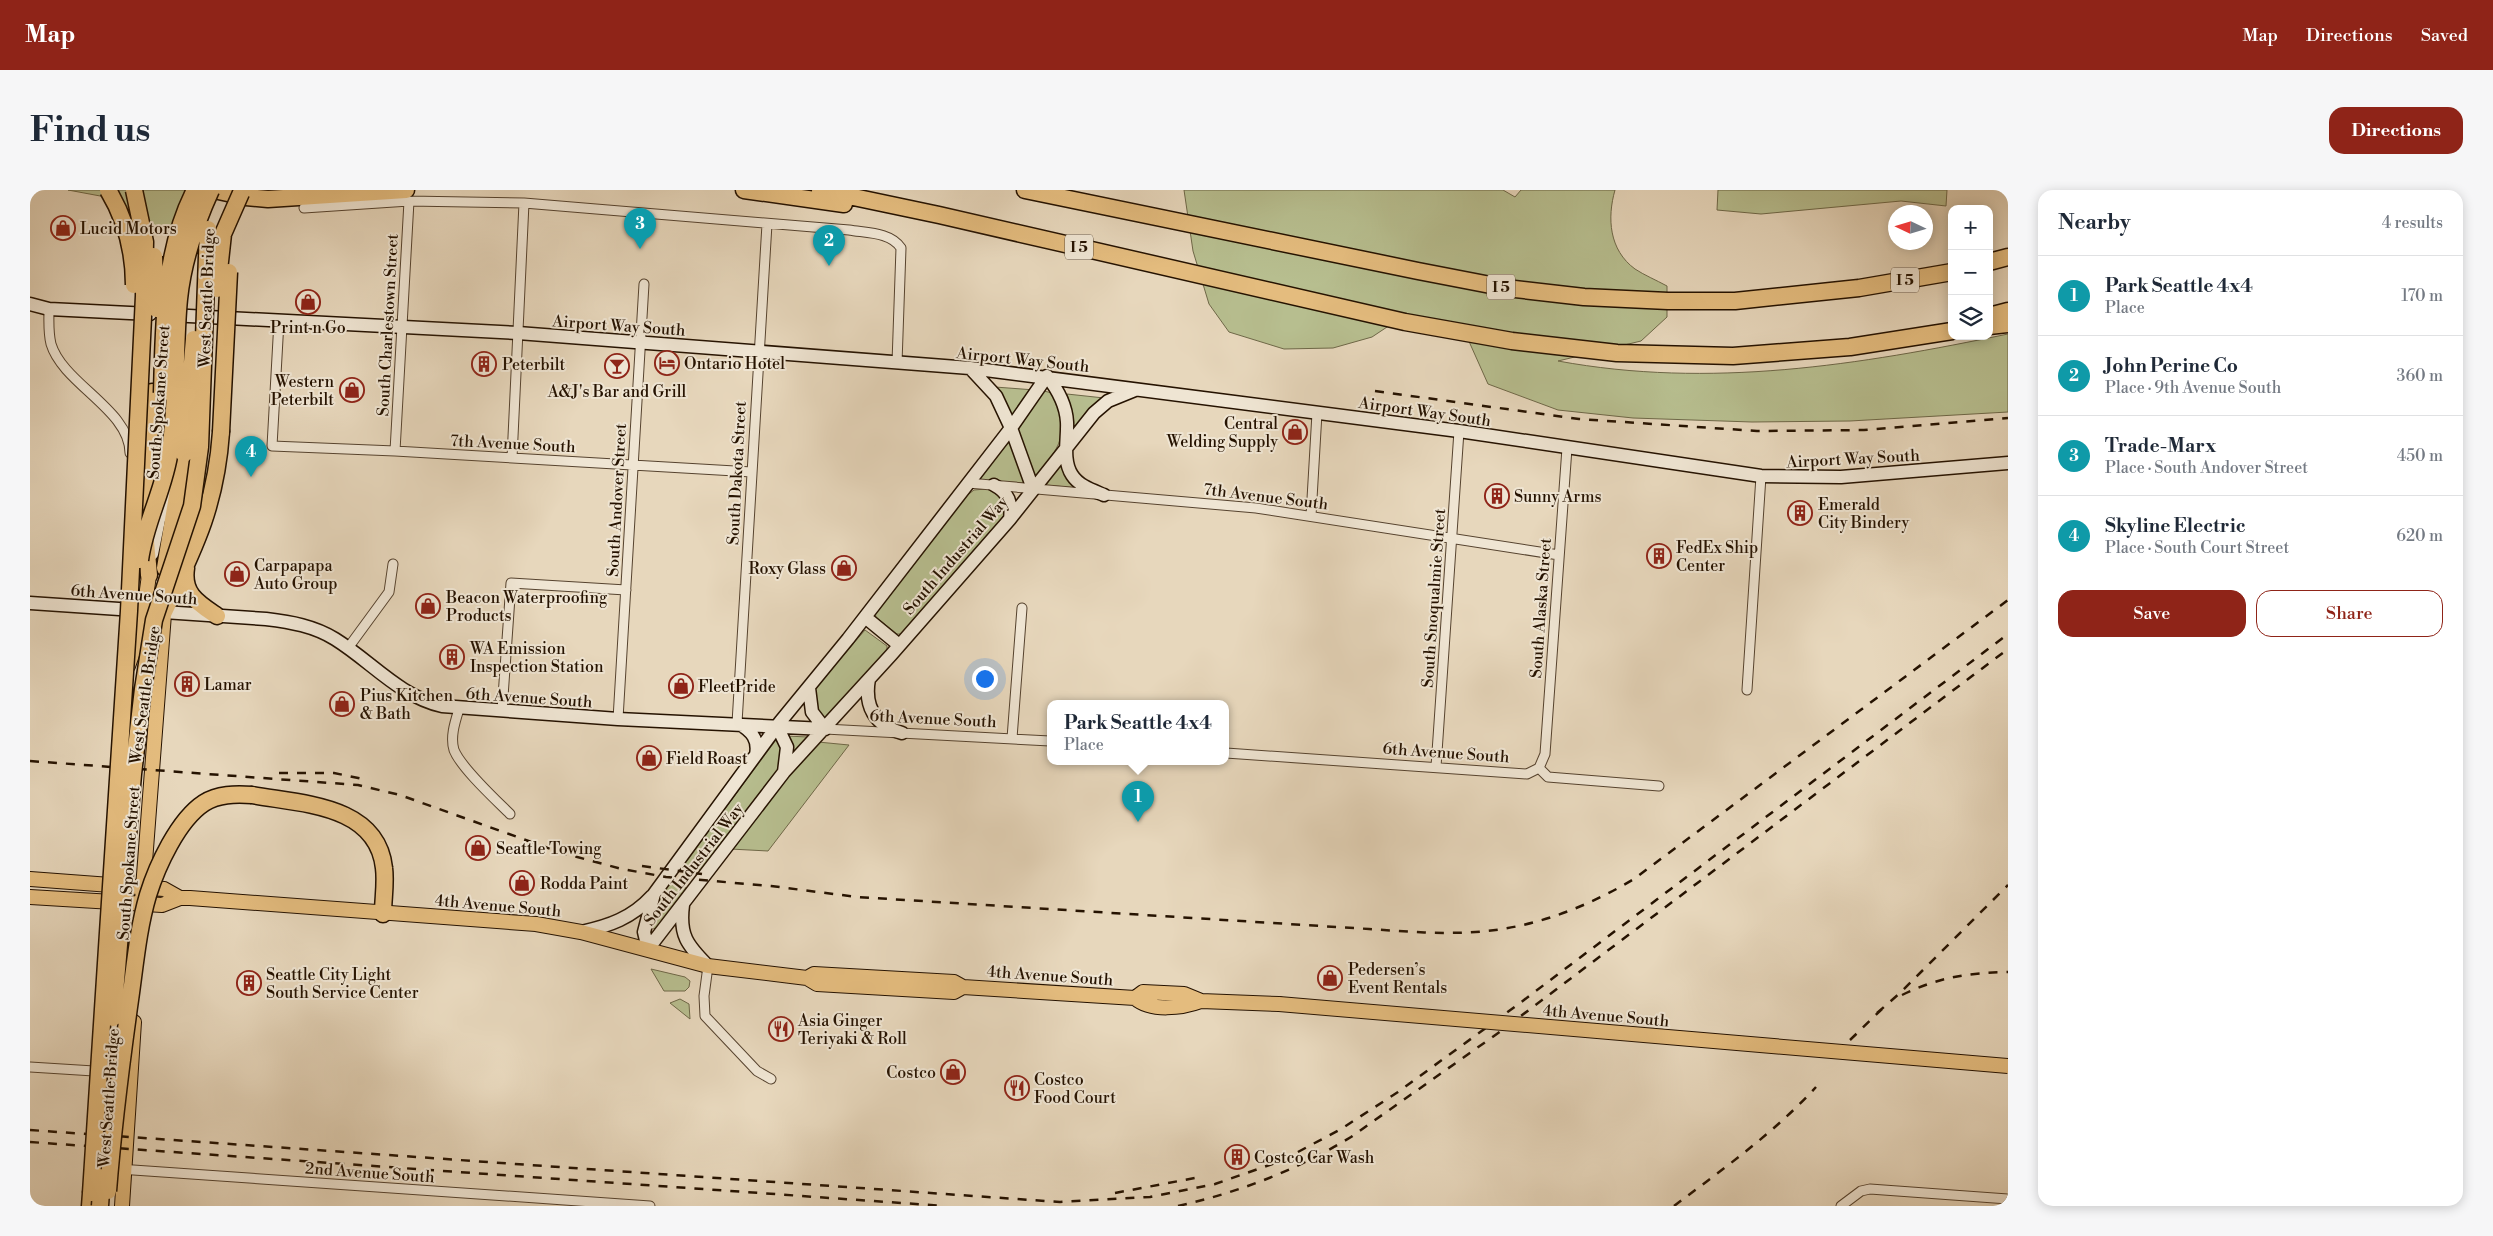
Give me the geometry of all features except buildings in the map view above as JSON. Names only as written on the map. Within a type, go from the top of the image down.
[{"type":"highway","points":[[108,190],[124,223],[134,266],[132,449],[149,575]]},
{"type":"highway","points":[[134,190],[145,242],[139,505]]},
{"type":"highway","points":[[139,505],[157,462],[156,266],[141,190]]},
{"type":"highway","points":[[157,393],[170,262],[181,222],[195,190]]},
{"type":"highway","points":[[131,610],[137,590],[144,534],[171,448],[178,308],[182,273],[195,227],[211,190],[246,197],[268,198],[408,195]]},
{"type":"highway","name":"West Seattle Bridge","points":[[100,1206],[132,784],[143,689],[154,620],[192,506],[196,477],[200,438],[211,190]]},
{"type":"highway","points":[[744,190],[816,202],[939,214]]},
{"type":"highway","name":"I 5","points":[[820,190],[939,214],[1453,331],[1558,346],[1635,354],[1733,356],[1808,351],[1909,336],[1948,327]]},
{"type":"highway","name":"I 5","points":[[1025,190],[1506,288],[1584,297],[1668,301],[1735,301],[1859,288],[1948,273]]},
{"type":"highway","points":[[164,612],[201,531],[213,495],[221,432],[229,261],[242,191]]},
{"type":"highway","points":[[151,644],[168,590],[193,528],[203,494],[208,461],[220,254],[227,223],[242,191]]},
{"type":"highway","points":[[165,568],[184,454],[198,294],[208,229]]},
{"type":"highway","points":[[1993,261],[2008,257]]},
{"type":"highway","points":[[1993,315],[2008,311]]},
{"type":"highway","points":[[1993,326],[2008,324]]},
{"type":"highway","points":[[1909,336],[1948,331]]},
{"type":"highway","name":"West Seattle Bridge","points":[[90,1206],[139,505]]},
{"type":"highway","points":[[186,564],[185,581],[188,591],[198,603],[217,616]]},
{"type":"highway","points":[[107,1206],[113,1118],[140,934],[148,894],[177,832],[191,815],[204,803],[220,796],[252,795],[333,810],[362,826],[377,846],[384,866],[382,914]]},
{"type":"main road","name":"South Spokane Street","points":[[122,1206],[143,886],[164,612],[165,568]]},
{"type":"main road","name":"South Spokane Street","points":[[84,1206],[122,686],[139,638],[131,610],[149,575]]},
{"type":"main road","points":[[120,712],[124,724],[133,730],[144,729],[156,718]]},
{"type":"main road","name":"4th Avenue South","points":[[30,879],[143,886],[164,889],[180,898],[536,924],[581,932],[708,966],[807,978],[817,984],[954,992],[962,987]]},
{"type":"main road","name":"4th Avenue South","points":[[30,897],[162,905],[180,898]]},
{"type":"main road","name":"4th Avenue South","points":[[807,978],[814,974],[954,982],[962,987],[1135,998],[1142,1004],[1184,1007],[1201,1001],[1279,1004],[2008,1066]]},
{"type":"main road","points":[[841,985],[845,981],[884,982],[889,978]]},
{"type":"main road","points":[[94,1071],[130,1074]]},
{"type":"main road","points":[[92,1102],[128,1104]]},
{"type":"street","points":[[304,208],[408,195],[849,230],[889,237],[897,242],[901,248],[897,363]]},
{"type":"street","name":"South Charlestown Street","points":[[395,451],[408,195]]},
{"type":"street","points":[[512,458],[524,203]]},
{"type":"street","name":"South Dakota Street","points":[[736,723],[767,224]]},
{"type":"street","name":"South Andover Street","points":[[618,718],[644,284]]},
{"type":"street","name":"Airport Way South","points":[[30,304],[49,309],[518,333],[970,368],[1047,376],[1458,431],[1761,476],[1841,478],[2002,464]]},
{"type":"street","name":"South Spokane Street","points":[[49,309],[50,334],[56,354],[72,375],[116,420],[129,441],[130,469],[124,585],[131,610],[121,623],[122,686]]},
{"type":"street","name":"South Spokane Street","points":[[165,568],[165,529],[174,452],[182,316]]},
{"type":"street","name":"7th Avenue South","points":[[279,321],[272,446],[395,451],[752,472]]},
{"type":"street","points":[[970,368],[996,396],[1011,428],[1033,489]]},
{"type":"street","points":[[1047,376],[1057,388],[1064,405],[1067,421],[1067,464],[1071,474],[1078,482],[1104,495]]},
{"type":"street","name":"South Industrial Way","points":[[648,949],[644,932],[654,894],[778,726],[1011,428],[1047,376]]},
{"type":"street","name":"South Industrial Way","points":[[648,949],[784,772],[1010,519],[1094,414],[1108,401],[1138,389]]},
{"type":"street","points":[[1311,516],[1317,412]]},
{"type":"street","name":"South Snoqualmie Street","points":[[1436,767],[1458,431]]},
{"type":"street","name":"South Alaska Street","points":[[1539,768],[1545,754],[1566,448]]},
{"type":"street","points":[[1747,690],[1761,476]]},
{"type":"street","name":"7th Avenue South","points":[[968,483],[1256,508],[1559,555]]},
{"type":"street","points":[[994,485],[1007,495],[1011,508],[1010,519]]},
{"type":"street","name":"South Spokane Street","points":[[149,575],[156,527],[169,492]]},
{"type":"street","points":[[348,648],[389,592],[394,564]]},
{"type":"street","points":[[502,711],[511,583],[626,590]]},
{"type":"street","name":"6th Avenue South","points":[[30,603],[266,619],[299,624],[325,634],[348,648],[392,682],[417,698],[431,704],[459,709],[1047,741]]},
{"type":"street","points":[[1012,738],[1022,608]]},
{"type":"street","points":[[865,617],[899,645]]},
{"type":"street","points":[[869,678],[867,696],[872,714],[890,729],[902,733]]},
{"type":"street","points":[[809,688],[812,712],[825,728]]},
{"type":"street","points":[[459,709],[453,729],[454,750],[464,766],[510,814]]},
{"type":"street","points":[[736,723],[752,733],[757,744],[756,755]]},
{"type":"street","points":[[778,726],[787,747],[784,772]]},
{"type":"street","name":"6th Avenue South","points":[[1229,753],[1527,774],[1539,768]]},
{"type":"street","points":[[1539,768],[1548,777],[1659,786]]},
{"type":"street","points":[[581,932],[614,925],[638,910],[654,894]]},
{"type":"street","points":[[683,903],[680,921],[686,940],[708,966],[705,1016],[757,1071],[771,1078]]},
{"type":"street","points":[[30,1068],[94,1071]]},
{"type":"street","name":"2nd Avenue South","points":[[87,1167],[536,1203],[650,1206]]},
{"type":"street","points":[[1841,1206],[1862,1191],[1870,1190],[2008,1199]]},
{"type":"green space","points":[[68,190],[205,190],[207,237],[126,231],[111,198]]},
{"type":"green space","points":[[1184,190],[1503,190],[1515,197],[1521,190],[1615,190],[1612,201],[1611,222],[1615,243],[1626,261],[1635,269],[1667,286],[1667,317],[1641,341],[1558,361],[1615,369],[1671,373],[1728,373],[1784,370],[1840,364],[1977,340],[1993,340],[1993,337],[2008,334],[2008,412],[1850,421],[1752,422],[1633,418],[1558,410],[1488,384],[1463,328],[1402,317],[1372,337],[1333,348],[1284,349],[1229,332],[1209,304],[1193,251]]},
{"type":"green space","points":[[1718,190],[1947,190],[1946,206],[1901,201],[1761,214],[1717,210]]},
{"type":"green space","points":[[995,387],[1035,390],[1012,423]]},
{"type":"green space","points":[[1044,391],[1052,393],[1062,418],[1062,429],[1056,449],[1034,479],[1017,431]]},
{"type":"green space","points":[[1067,394],[1104,398],[1073,434],[1072,412]]},
{"type":"green space","points":[[1009,438],[1026,483],[977,480]]},
{"type":"green space","points":[[1062,462],[1077,488],[1046,485]]},
{"type":"green space","points":[[986,489],[996,492],[1005,505],[1005,513],[992,535],[903,634],[897,634],[876,617],[875,613],[965,497],[974,490]]},
{"type":"green space","points":[[865,630],[887,646],[887,650],[826,719],[818,718],[813,691]]},
{"type":"green space","points":[[786,736],[808,737],[791,757]]},
{"type":"green space","points":[[776,740],[781,755],[777,771],[703,870],[681,868]]},
{"type":"green space","points":[[818,742],[849,745],[768,851],[730,849],[795,767]]},
{"type":"green space","points":[[666,883],[686,888],[656,929],[650,927],[653,909]]},
{"type":"green space","points":[[651,969],[685,977],[690,981],[689,987],[685,991],[664,991]]},
{"type":"green space","points":[[680,999],[689,1004],[690,1019],[670,1003]]},
{"type":"railway","points":[[1375,391],[1579,419],[1757,431],[1864,430],[2008,418]]},
{"type":"railway","points":[[30,761],[358,785],[400,795],[562,853],[622,869],[666,877],[771,886],[857,897],[1419,932],[1485,931],[1536,922],[1587,904],[1634,879],[2008,600]]},
{"type":"railway","points":[[30,1130],[1060,1202],[1150,1197],[1215,1184],[1281,1161],[1341,1129],[1398,1092],[1516,1006],[2008,634]]},
{"type":"railway","points":[[1178,1206],[1224,1194],[1268,1179],[1310,1160],[1351,1137],[1501,1031],[2008,649]]},
{"type":"railway","points":[[279,773],[334,773],[368,780]]},
{"type":"railway","points":[[642,866],[702,874]]},
{"type":"railway","points":[[1877,1013],[1900,993],[2008,885]]},
{"type":"railway","points":[[1902,995],[1929,984],[1954,977],[1980,973],[2008,972]]},
{"type":"railway","points":[[1850,1040],[1882,1009]]},
{"type":"railway","points":[[1674,1206],[1766,1135],[1816,1087]]},
{"type":"railway","points":[[30,1142],[945,1206]]},
{"type":"railway","points":[[1115,1193],[1195,1178]]},
{"type":"place","name":"Lucid Motors","points":[[63,228]]},
{"type":"place","name":"Trade-Marx","points":[[640,249]]},
{"type":"place","name":"John Perine Co","points":[[829,266]]},
{"type":"place","name":"Print n Go","points":[[308,302]]},
{"type":"place","name":"Ontario Hotel","points":[[667,363]]},
{"type":"place","name":"Peterbilt","points":[[484,364]]},
{"type":"place","name":"A&J's Bar and Grill","points":[[617,366]]},
{"type":"place","name":"Western Peterbilt","points":[[352,390]]},
{"type":"place","name":"Central Welding Supply","points":[[1295,432]]},
{"type":"place","name":"Skyline Electric","points":[[251,477]]},
{"type":"place","name":"Sunny Arms","points":[[1497,496]]},
{"type":"place","name":"Emerald City Bindery","points":[[1800,513]]},
{"type":"place","name":"FedEx Ship Center","points":[[1659,556]]},
{"type":"place","name":"Roxy Glass","points":[[844,568]]},
{"type":"place","name":"Carpapapa Auto Group","points":[[237,574]]},
{"type":"place","name":"Beacon Waterproofing Products","points":[[428,606]]},
{"type":"place","name":"WA Emission Inspection Station","points":[[452,657]]},
{"type":"place","name":"Lamar","points":[[187,684]]},
{"type":"place","name":"FleetPride","points":[[681,686]]},
{"type":"place","name":"Pius Kitchen & Bath","points":[[342,704]]},
{"type":"place","name":"Field Roast","points":[[649,758]]},
{"type":"place","name":"Park Seattle 4x4","points":[[1138,822]]},
{"type":"place","name":"Seattle Towing","points":[[478,848]]},
{"type":"place","name":"Rodda Paint","points":[[522,883]]},
{"type":"place","name":"Pedersen’s Event Rentals","points":[[1330,978]]},
{"type":"place","name":"Seattle City Light South Service Center","points":[[249,983]]},
{"type":"place","name":"Asia Ginger Teriyaki & Roll","points":[[781,1029]]},
{"type":"place","name":"Costco","points":[[953,1072]]},
{"type":"place","name":"Costco Food Court","points":[[1017,1088]]},
{"type":"place","name":"Costco Car Wash","points":[[1237,1157]]}]
